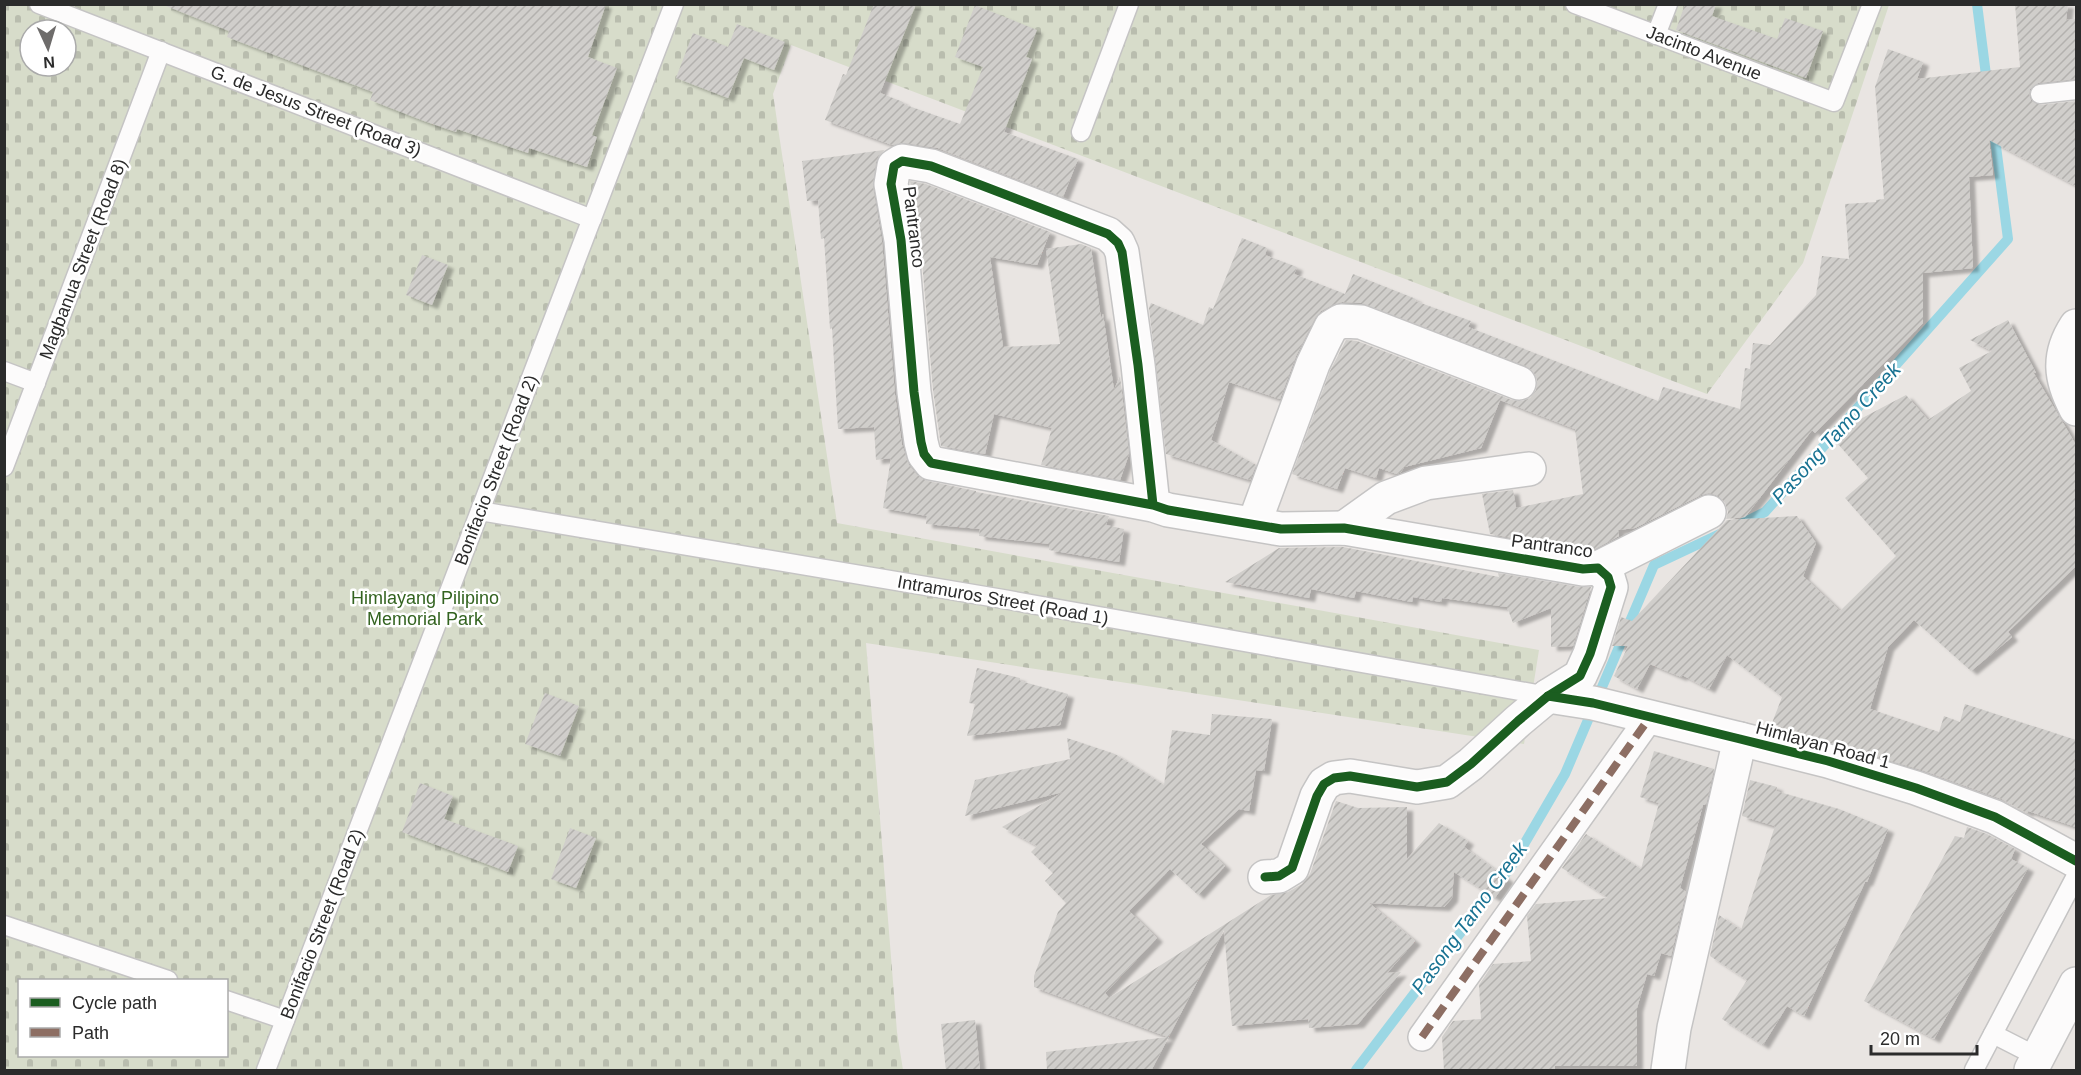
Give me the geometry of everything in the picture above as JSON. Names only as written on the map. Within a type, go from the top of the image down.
[{"type":"street","name":"Pantranco","points":[[1153,506],[1138,365],[1122,252],[1118,243],[1108,234],[931,166],[902,161],[894,166],[891,184],[901,240],[914,392],[924,454],[931,463],[1168,510],[1281,529],[1344,528],[1583,569],[1598,568],[1608,577],[1611,587],[1590,654],[1580,676],[1536,695],[1518,721],[1471,765],[1447,782],[1417,786],[1350,777],[1334,778],[1324,784],[1317,796],[1292,868],[1279,876],[1265,877]]},
{"type":"street","points":[[1254,524],[1313,364],[1331,327],[1341,321],[1361,322],[1519,383]]},
{"type":"street","points":[[2076,326],[2064,349],[2061,366],[2065,383],[2076,409]]},
{"type":"street","points":[[1344,528],[1386,498],[1426,483],[1529,469]]},
{"type":"street","points":[[1598,568],[1708,512]]},
{"type":"street","name":"Himlayan Road 1","points":[[1536,695],[1604,706],[1740,739],[1828,761],[1916,788],[1995,817],[2076,861]]},
{"type":"street","points":[[1422,1037],[1650,717]]},
{"type":"street","points":[[1668,1071],[1674,1028],[1740,739]]},
{"type":"street","points":[[2034,1064],[2076,984]]},
{"type":"lane","name":"G. de Jesus Street (Road 3)","points":[[39,4],[592,219]]},
{"type":"lane","name":"Bonifacio Street (Road 2)","points":[[266,1071],[674,4]]},
{"type":"lane","points":[[1081,132],[1129,4]]},
{"type":"lane","name":"Jacinto Avenue","points":[[1575,4],[1834,102],[1872,4]]},
{"type":"lane","points":[[1656,36],[1668,4]]},
{"type":"lane","name":"Magbanua Street (Road 8)","points":[[4,467],[161,51]]},
{"type":"lane","points":[[2040,94],[2076,90]]},
{"type":"lane","points":[[4,371],[36,383]]},
{"type":"lane","name":"Intramuros Street (Road 1)","points":[[480,511],[1003,599],[1536,695]]},
{"type":"lane","points":[[1974,1071],[2076,876]]},
{"type":"lane","points":[[4,925],[162,979]]},
{"type":"lane","points":[[228,1001],[285,1020]]},
{"type":"lane","points":[[1992,1034],[2034,1064]]},
{"type":"green space","name":"Himlayang Pilipino Memorial Park","points":[[5,5],[1889,5],[1803,263],[1707,394],[791,45],[773,94],[837,523],[1539,650],[1524,744],[866,643],[897,1032],[903,1070],[5,1070]]},
{"type":"building","points":[[166,4],[606,4],[588,57],[617,68],[592,135],[597,137],[587,167],[529,148],[528,153],[457,129],[456,132],[424,121],[370,100],[373,92],[227,37],[229,31],[166,6]]},
{"type":"building","points":[[874,4],[916,4],[880,93],[903,102],[903,104],[960,124],[983,67],[955,57],[975,5],[1037,30],[1026,57],[1032,59],[1004,132],[1078,159],[1063,197],[938,148],[905,143],[892,145],[825,120],[843,74],[846,75]]},
{"type":"building","points":[[1685,4],[1716,4],[1712,16],[1777,39],[1785,18],[1823,31],[1806,78],[1676,30]]},
{"type":"building","points":[[2015,4],[2068,4],[2066,20],[2076,19],[2076,79],[2038,83],[2030,89],[2029,95],[2031,101],[2041,105],[2076,101],[2076,186],[1989,140],[1993,175],[1969,177],[1973,268],[1923,273],[1923,323],[1815,433],[1812,430],[1745,517],[1726,519],[1728,512],[1725,503],[1719,496],[1709,493],[1635,528],[1618,530],[1619,536],[1593,550],[1490,534],[1482,494],[1513,490],[1516,508],[1583,494],[1575,429],[1500,400],[1481,448],[1404,467],[1397,474],[1379,468],[1376,478],[1345,468],[1337,489],[1292,474],[1330,371],[1346,340],[1357,341],[1512,400],[1522,401],[1530,398],[1536,390],[1537,380],[1533,371],[1526,366],[1362,303],[1342,302],[1332,305],[1321,311],[1315,318],[1296,356],[1280,399],[1229,382],[1211,440],[1256,465],[1250,480],[1166,454],[1149,308],[1151,303],[1203,325],[1209,307],[1213,309],[1242,238],[1267,248],[1265,255],[1297,267],[1294,274],[1345,294],[1353,274],[1416,299],[1415,301],[1471,321],[1468,327],[1658,401],[1663,387],[1740,409],[1745,368],[1750,369],[1753,343],[1770,345],[1816,295],[1822,256],[1849,259],[1845,204],[1876,202],[1876,200],[1884,199],[1875,87],[1888,49],[1923,62],[1917,79],[2020,67]]},
{"type":"building","points":[[737,24],[785,42],[774,70],[744,58],[728,98],[676,78],[693,33],[728,47]]},
{"type":"building","points":[[884,150],[876,162],[873,187],[882,242],[895,395],[902,445],[909,465],[917,475],[928,481],[1109,516],[1106,525],[1124,529],[1119,562],[1049,550],[1050,544],[979,536],[980,529],[926,524],[927,516],[883,508],[891,458],[876,460],[874,427],[838,429],[824,238],[821,239],[818,200],[807,201],[802,161]]},
{"type":"building","points":[[910,181],[926,184],[1050,232],[1037,265],[990,257],[1003,347],[1060,344],[1046,249],[1081,244],[1091,248],[1114,390],[1120,376],[1129,454],[1120,480],[1041,465],[1052,428],[994,414],[985,454],[941,446],[933,390],[920,238]]},
{"type":"building","points":[[422,255],[448,265],[432,305],[406,295]]},
{"type":"building","points":[[2008,320],[2036,373],[2033,372],[2076,445],[2076,566],[2008,632],[2012,637],[1971,671],[1914,620],[1888,647],[1870,709],[1939,732],[1944,716],[1960,722],[1965,704],[2076,740],[2076,827],[2028,811],[2027,813],[2002,799],[1922,770],[1804,736],[1772,723],[1782,697],[1727,655],[1709,689],[1682,675],[1681,677],[1650,664],[1637,689],[1614,676],[1628,646],[1612,646],[1621,617],[1632,621],[1727,520],[1797,516],[1816,543],[1803,576],[1840,611],[1896,556],[1845,498],[1868,478],[1830,435],[1906,395],[1928,420],[1971,391],[1959,368],[1992,351],[1970,340]]},
{"type":"building","points":[[1343,547],[1499,577],[1498,573],[1591,587],[1573,646],[1551,647],[1551,608],[1513,623],[1507,607],[1442,598],[1441,602],[1413,597],[1412,602],[1356,591],[1354,598],[1311,589],[1309,598],[1225,582],[1279,548]]},
{"type":"building","points":[[977,668],[1020,678],[1020,681],[1068,694],[1060,725],[967,736],[975,704],[969,703]]},
{"type":"building","points":[[545,693],[579,706],[560,756],[525,744]]},
{"type":"building","points":[[1212,714],[1272,719],[1264,771],[1256,770],[1249,811],[1239,809],[1201,844],[1225,866],[1198,895],[1170,869],[1129,911],[1157,938],[1105,993],[1109,998],[1271,895],[1288,892],[1302,884],[1310,874],[1336,801],[1358,808],[1407,807],[1407,859],[1439,823],[1468,841],[1464,847],[1508,879],[1495,898],[1454,872],[1452,898],[1444,907],[1369,903],[1415,941],[1387,973],[1401,972],[1358,1024],[1309,1028],[1308,1019],[1232,1026],[1224,930],[1151,1071],[1047,1071],[1046,1052],[1168,1037],[1034,987],[1034,976],[1058,912],[1066,903],[1045,881],[1053,873],[1031,852],[1037,846],[1002,827],[1063,792],[965,816],[975,780],[1070,759],[1067,738],[1115,754],[1164,785],[1172,730],[1210,735]]},
{"type":"building","points":[[1654,751],[1714,769],[1706,805],[1703,805],[1680,888],[1686,892],[1671,956],[1661,953],[1654,976],[1647,974],[1637,1008],[1637,1066],[1555,1066],[1555,1071],[1444,1071],[1442,1037],[1453,1021],[1481,1019],[1479,985],[1493,964],[1531,961],[1527,916],[1536,904],[1608,898],[1562,868],[1586,834],[1641,869],[1659,803],[1640,797]]},
{"type":"building","points":[[1750,780],[1777,787],[1776,791],[1839,809],[1888,829],[1867,882],[1865,882],[1804,1016],[1787,1006],[1763,1045],[1722,1019],[1747,980],[1710,956],[1719,915],[1741,930],[1775,826],[1742,816]]},
{"type":"building","points":[[420,783],[453,796],[444,819],[518,846],[508,872],[402,832]]},
{"type":"building","points":[[1967,827],[1987,834],[2015,849],[2011,859],[2028,868],[1934,1039],[1864,1001],[1955,836],[1964,838]]},
{"type":"building","points":[[570,828],[596,838],[576,888],[551,879]]},
{"type":"building","points":[[975,1020],[980,1071],[946,1071],[941,1024]]},
{"type":"waterway","name":"Pasong Tamo Creek","points":[[1977,4],[1987,83]]},
{"type":"waterway","name":"Pasong Tamo Creek","points":[[1739,525],[1765,512],[2008,239],[1994,131]]},
{"type":"waterway","name":"Pasong Tamo Creek","points":[[1356,1070],[1512,865],[1565,774],[1654,565],[1722,533]]},
{"type":"marked path","points":[[1422,1037],[1650,717]]},
{"type":"cycle path","points":[[1153,505],[1138,365],[1122,252],[1118,243],[1108,234],[931,166],[902,161],[894,166],[891,184],[901,240],[914,392],[921,442],[924,454],[931,463],[1153,505],[1168,510],[1281,529],[1344,528],[1583,569],[1598,568],[1608,577],[1611,587],[1590,654],[1580,676],[1548,696],[1471,764],[1447,782],[1417,787],[1350,776],[1334,778],[1324,784],[1317,796],[1292,868],[1279,876],[1265,877]]},
{"type":"cycle path","points":[[1548,696],[1593,703],[1828,761],[1916,788],[1995,817],[2076,861]]}]
